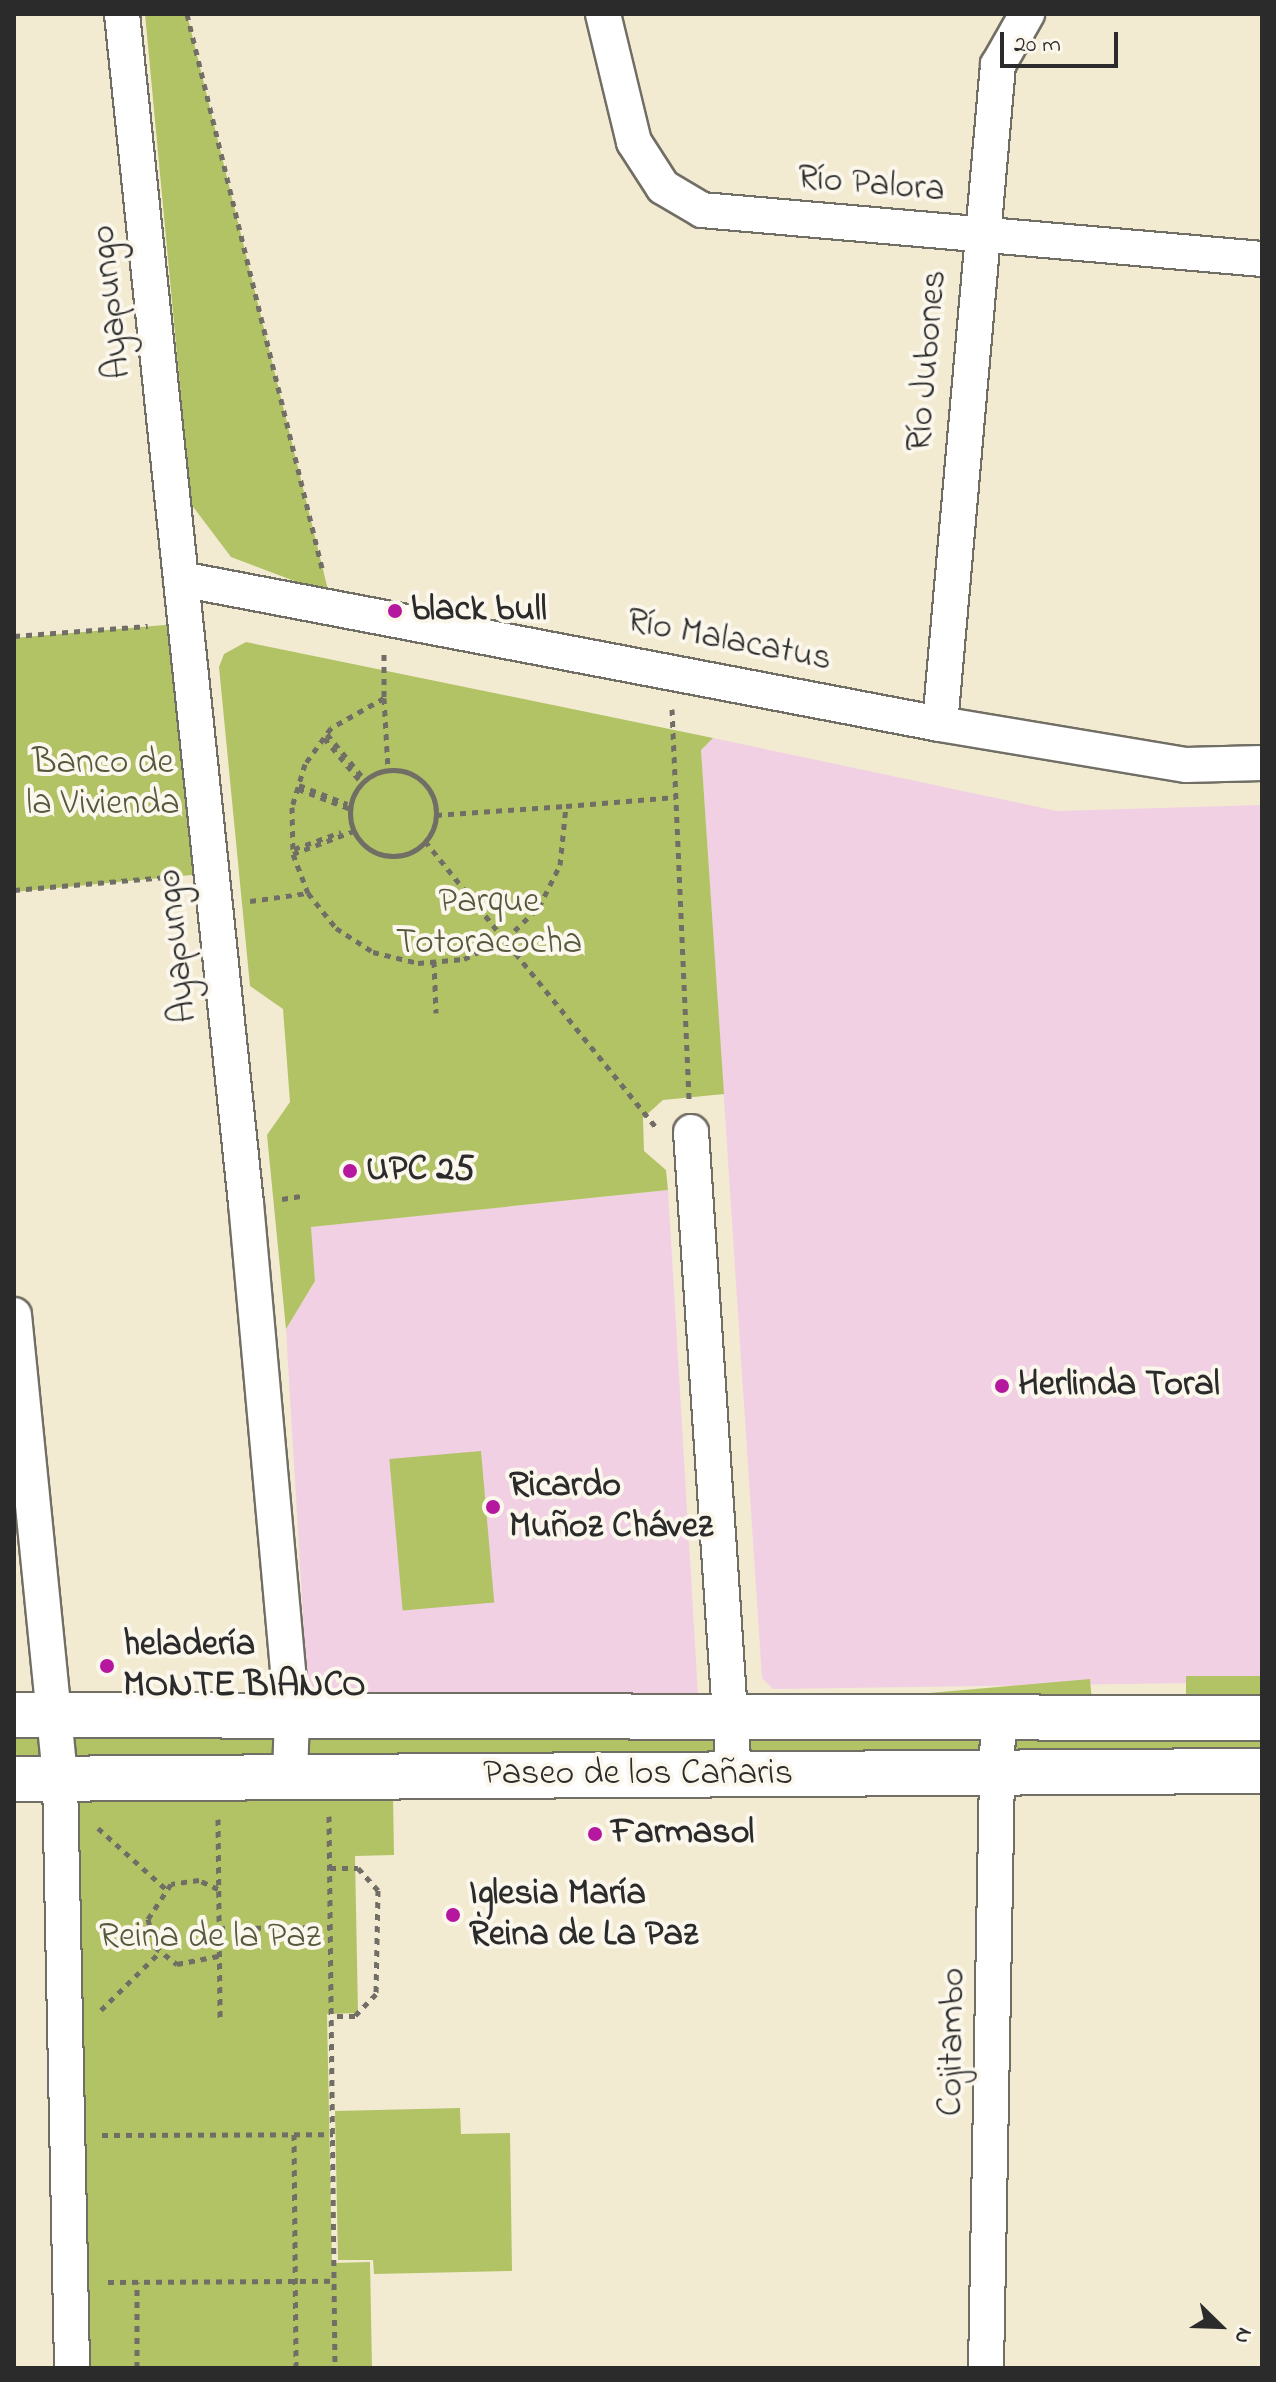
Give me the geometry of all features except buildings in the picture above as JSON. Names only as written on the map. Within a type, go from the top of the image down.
[{"type":"main road","name":"Paseo de los Cañaris","points":[[34,1715],[292,1714],[731,1721],[1262,1718]]},
{"type":"main road","name":"Paseo de los Cañaris","points":[[14,1779],[60,1787],[310,1775],[1262,1771]]},
{"type":"street","name":"Ayapungo","points":[[122,14],[211,874],[292,1714],[310,1775]]},
{"type":"street","name":"Río Palora","points":[[603,14],[634,142],[663,187],[702,210],[1262,259]]},
{"type":"street","name":"Río Jubones","points":[[940,724],[979,235],[998,65],[1027,14]]},
{"type":"street","name":"Río Malacatus","points":[[181,579],[671,669],[940,724],[1186,765],[1262,763]]},
{"type":"street","points":[[691,1132],[734,1774]]},
{"type":"street","points":[[14,1315],[34,1715],[60,1787],[72,2368]]},
{"type":"street","name":"Cojitambo","points":[[986,2368],[998,1718]]},
{"type":"path","points":[[187,14],[332,607]]},
{"type":"path","points":[[384,617],[388,770]]},
{"type":"path","points":[[14,636],[185,623]]},
{"type":"path","points":[[671,669],[691,1132]]},
{"type":"path","points":[[384,698],[367,702],[326,736],[298,787],[293,851],[308,893],[336,928],[373,952],[434,961],[464,959],[506,939],[539,907],[560,865],[566,806]]},
{"type":"path","points":[[326,736],[364,781]]},
{"type":"path","points":[[388,770],[418,777],[436,815],[425,841],[387,856],[354,829],[351,807],[364,781],[388,770]]},
{"type":"path","points":[[298,787],[351,807]]},
{"type":"path","points":[[436,815],[676,797]]},
{"type":"path","points":[[293,851],[354,829]]},
{"type":"path","points":[[425,841],[694,1175]]},
{"type":"path","points":[[14,890],[211,874]]},
{"type":"path","points":[[243,902],[308,893]]},
{"type":"path","points":[[434,961],[436,1013]]},
{"type":"path","points":[[310,1775],[330,1868],[335,2368]]},
{"type":"path","points":[[60,1787],[166,1889]]},
{"type":"path","points":[[218,1820],[220,2022]]},
{"type":"path","points":[[330,1868],[358,1868],[378,1890],[376,1994],[355,2016],[332,2016]]},
{"type":"path","points":[[218,1889],[199,1880],[166,1889],[148,1919],[160,1952],[191,1967],[219,1956]]},
{"type":"path","points":[[219,1928],[331,1927]]},
{"type":"path","points":[[66,2044],[160,1952]]},
{"type":"path","points":[[294,2134],[296,2368]]},
{"type":"path","points":[[68,2135],[333,2134]]},
{"type":"path","points":[[71,2283],[335,2281]]},
{"type":"path","points":[[137,2282],[137,2368]]},
{"type":"shaded area","name":"Herlinda Toral","points":[[713,738],[1057,811],[1262,805],[1262,1682],[773,1689],[762,1678],[701,750]]},
{"type":"shaded area","name":"Ricardo Muñoz Chávez","points":[[668,1190],[698,1695],[308,1700],[286,1329],[315,1281],[310,1227]]},
{"type":"green space","points":[[145,14],[187,14],[329,594],[231,557],[191,504]]},
{"type":"green space","name":"Banco de la Vivienda","points":[[176,624],[202,874],[14,892],[14,638]]},
{"type":"green space","name":"Parque Totoracocha","points":[[246,642],[713,738],[701,750],[724,1094],[663,1100],[643,1118],[644,1151],[666,1170],[668,1190],[311,1227],[315,1281],[286,1329],[267,1135],[290,1102],[283,1009],[250,986],[219,667],[224,654]]},
{"type":"green space","points":[[481,1451],[494,1602],[403,1610],[389,1459]]},
{"type":"green space","points":[[1186,1676],[1262,1676],[1262,1711],[1186,1711]]},
{"type":"green space","points":[[1090,1679],[1093,1712],[775,1740],[772,1707]]},
{"type":"green space","points":[[60,1719],[284,1719],[284,1768],[60,1768]]},
{"type":"green space","points":[[296,1720],[725,1728],[727,1770],[297,1769]]},
{"type":"green space","points":[[49,1721],[53,1774],[18,1776],[14,1723]]},
{"type":"green space","points":[[992,1723],[991,1770],[737,1767],[736,1727]]},
{"type":"green space","points":[[1004,1724],[1262,1724],[1262,1768],[1004,1768]]},
{"type":"green space","name":"Reina de la Paz","points":[[393,1794],[394,1855],[355,1856],[358,2013],[327,2014],[332,2263],[370,2262],[372,2368],[80,2368],[68,1802]]},
{"type":"green space","points":[[460,2108],[461,2134],[510,2133],[512,2271],[374,2274],[373,2260],[338,2260],[335,2111]]},
{"type":"place","name":"black bull","points":[[395,611]]},
{"type":"place","name":"UPC 25","points":[[350,1171]]},
{"type":"place","name":"Herlinda Toral","points":[[1002,1386]]},
{"type":"place","name":"Ricardo Muñoz Chávez","points":[[493,1507]]},
{"type":"place","name":"heladería MONTE BIANCO","points":[[107,1666]]},
{"type":"place","name":"Farmasol","points":[[595,1834]]},
{"type":"place","name":"Iglesia María Reina de La Paz","points":[[453,1915]]}]
